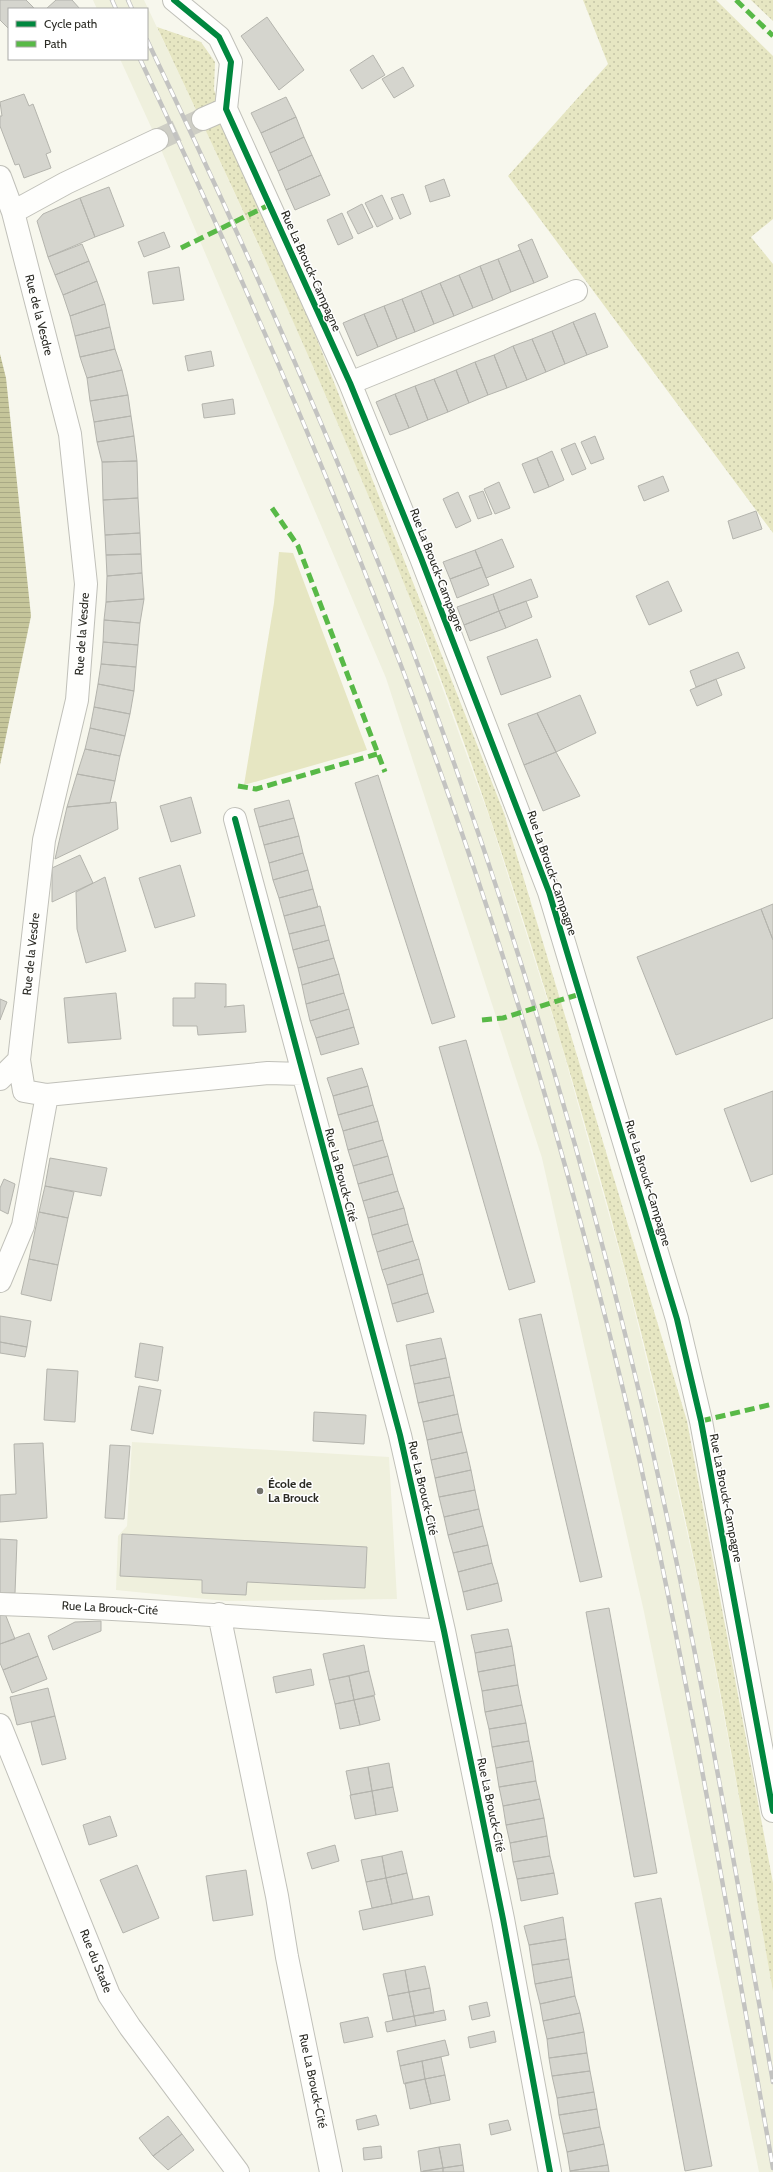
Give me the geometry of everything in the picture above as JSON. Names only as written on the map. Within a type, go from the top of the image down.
[{"type":"street","points":[[174,0],[219,37],[231,62],[226,109],[203,119]]},
{"type":"street","name":"Rue La Brouck-Campagne","points":[[226,109],[350,383],[421,558],[549,892],[674,1311],[701,1420],[773,1810]]},
{"type":"street","points":[[13,212],[66,183],[157,140]]},
{"type":"street","name":"Rue de la Vesdre","points":[[0,177],[13,212],[70,434],[86,584],[78,700],[44,840],[20,1060],[24,1091],[47,1095],[268,1073],[303,1074]]},
{"type":"street","points":[[350,383],[576,291]]},
{"type":"street","name":"Rue La Brouck-Cité","points":[[235,819],[400,1435],[444,1630],[503,1919],[550,2172]]},
{"type":"street","points":[[0,1079],[20,1060]]},
{"type":"street","points":[[0,1281],[23,1226],[47,1095]]},
{"type":"street","name":"Rue La Brouck-Cité","points":[[0,1604],[219,1614],[271,1619],[444,1630]]},
{"type":"street","name":"Rue La Brouck-Cité","points":[[219,1614],[277,1896],[289,1964],[331,2172]]},
{"type":"street","name":"Rue du Stade","points":[[0,1725],[109,1995],[130,2027],[238,2172]]},
{"type":"shaded area","points":[[93,0],[144,0],[148,8],[97,8]]},
{"type":"shaded area","points":[[583,0],[716,0],[773,56],[773,219],[751,237],[773,264],[773,533],[508,176],[608,64]]},
{"type":"shaded area","points":[[751,0],[773,0],[773,21]]},
{"type":"shaded area","points":[[148,8],[316,370],[401,574],[490,819],[560,1040],[625,1272],[667,1443],[703,1603],[773,1992],[773,2172],[759,2172],[644,1612],[542,1158],[386,678],[157,140],[120,60],[148,60]]},
{"type":"shaded area","points":[[157,27],[201,42],[215,62],[214,90],[270,230],[311,324],[504,813],[687,1421],[773,1883],[773,1992],[713,1651],[682,1504],[659,1405],[609,1209],[522,917],[456,719],[378,518],[293,321]]},
{"type":"shaded area","points":[[0,354],[6,378],[31,616],[0,765]]},
{"type":"shaded area","points":[[279,552],[293,553],[367,750],[244,785],[274,603]]},
{"type":"shaded area","name":"École de La Brouck","points":[[132,1442],[389,1457],[397,1599],[226,1601],[116,1590],[118,1536],[127,1526]]},
{"type":"building","points":[[0,0],[26,0],[34,8],[8,8],[8,28],[0,20]]},
{"type":"building","points":[[56,0],[72,0],[79,8],[47,8]]},
{"type":"building","points":[[267,17],[304,70],[279,90],[241,36]]},
{"type":"building","points":[[373,55],[385,75],[362,89],[350,70]]},
{"type":"building","points":[[403,67],[414,86],[394,98],[382,79]]},
{"type":"building","points":[[24,94],[29,106],[33,104],[51,152],[46,154],[51,168],[24,178],[19,164],[15,165],[0,126],[0,116],[2,116],[0,102]]},
{"type":"building","points":[[286,97],[296,117],[261,133],[251,113]]},
{"type":"building","points":[[296,117],[304,137],[270,153],[261,133]]},
{"type":"building","points":[[304,137],[312,155],[278,171],[270,153]]},
{"type":"building","points":[[312,155],[321,175],[286,190],[278,171]]},
{"type":"building","points":[[321,175],[330,195],[295,210],[286,190]]},
{"type":"building","points":[[444,179],[450,196],[430,202],[425,186]]},
{"type":"building","points":[[109,187],[124,226],[95,237],[80,198]]},
{"type":"building","points":[[403,194],[411,214],[400,219],[391,198]]},
{"type":"building","points":[[382,195],[393,219],[377,227],[365,203]]},
{"type":"building","points":[[80,198],[95,237],[48,257],[37,221],[43,214]]},
{"type":"building","points":[[362,204],[373,227],[358,234],[347,212]]},
{"type":"building","points":[[342,213],[353,238],[338,245],[327,220]]},
{"type":"building","points":[[164,232],[170,247],[144,257],[138,242]]},
{"type":"building","points":[[532,239],[548,277],[534,283],[518,245]]},
{"type":"building","points":[[82,244],[89,261],[55,275],[48,257]]},
{"type":"building","points":[[520,250],[534,283],[511,292],[498,259]]},
{"type":"building","points":[[498,259],[511,292],[493,300],[480,266]]},
{"type":"building","points":[[89,261],[97,281],[63,295],[55,275]]},
{"type":"building","points":[[480,266],[493,300],[473,308],[459,275]]},
{"type":"building","points":[[179,267],[184,300],[153,304],[148,272]]},
{"type":"building","points":[[459,275],[473,308],[454,316],[440,283]]},
{"type":"building","points":[[97,281],[105,304],[70,316],[63,295]]},
{"type":"building","points":[[440,283],[454,316],[434,324],[421,291]]},
{"type":"building","points":[[421,291],[434,324],[415,332],[402,299]]},
{"type":"building","points":[[402,299],[415,332],[397,339],[384,306]]},
{"type":"building","points":[[105,304],[110,327],[75,336],[70,316]]},
{"type":"building","points":[[384,306],[397,339],[378,347],[364,314]]},
{"type":"building","points":[[595,313],[608,347],[587,355],[573,322]]},
{"type":"building","points":[[364,314],[378,347],[357,356],[343,323]]},
{"type":"building","points":[[573,322],[587,355],[565,364],[552,331]]},
{"type":"building","points":[[110,327],[115,349],[80,357],[75,336]]},
{"type":"building","points":[[552,331],[565,364],[546,372],[532,339]]},
{"type":"building","points":[[532,339],[546,372],[527,380],[513,346]]},
{"type":"building","points":[[513,346],[527,380],[507,388],[494,355]]},
{"type":"building","points":[[115,349],[122,370],[87,378],[80,357]]},
{"type":"building","points":[[211,351],[214,366],[188,371],[185,356]]},
{"type":"building","points":[[494,355],[507,388],[488,395],[475,362]]},
{"type":"building","points":[[475,362],[488,395],[469,403],[456,370]]},
{"type":"building","points":[[122,370],[128,395],[90,401],[87,378]]},
{"type":"building","points":[[456,370],[469,403],[448,412],[434,379]]},
{"type":"building","points":[[434,379],[448,412],[428,420],[415,386]]},
{"type":"building","points":[[415,386],[428,420],[409,428],[395,394]]},
{"type":"building","points":[[395,394],[409,428],[390,435],[376,402]]},
{"type":"building","points":[[128,395],[131,416],[94,422],[90,401]]},
{"type":"building","points":[[233,399],[235,414],[204,418],[202,404]]},
{"type":"building","points":[[131,416],[134,436],[97,442],[94,422]]},
{"type":"building","points":[[134,436],[137,461],[102,462],[97,442]]},
{"type":"building","points":[[595,436],[604,459],[591,464],[581,442]]},
{"type":"building","points":[[575,443],[586,469],[572,475],[561,449]]},
{"type":"building","points":[[552,451],[564,480],[549,487],[537,458]]},
{"type":"building","points":[[537,458],[549,487],[534,493],[522,464]]},
{"type":"building","points":[[137,461],[138,498],[103,500],[102,462]]},
{"type":"building","points":[[663,476],[669,491],[644,501],[638,486]]},
{"type":"building","points":[[499,482],[510,508],[495,514],[484,489]]},
{"type":"building","points":[[483,491],[492,514],[478,519],[469,496]]},
{"type":"building","points":[[458,492],[471,521],[456,528],[443,499]]},
{"type":"building","points":[[138,498],[140,533],[105,535],[103,500]]},
{"type":"building","points":[[756,511],[762,529],[733,539],[728,521]]},
{"type":"building","points":[[140,533],[141,554],[106,555],[105,535]]},
{"type":"building","points":[[502,539],[514,567],[486,578],[475,550]]},
{"type":"building","points":[[475,550],[482,567],[450,579],[443,562]]},
{"type":"building","points":[[141,554],[142,573],[107,576],[106,555]]},
{"type":"building","points":[[482,567],[489,585],[457,598],[450,579]]},
{"type":"building","points":[[142,573],[144,599],[106,602],[107,576]]},
{"type":"building","points":[[531,579],[538,597],[499,611],[493,594]]},
{"type":"building","points":[[668,581],[682,611],[649,625],[636,596]]},
{"type":"building","points":[[493,594],[499,611],[464,625],[457,607]]},
{"type":"building","points":[[144,599],[140,623],[104,620],[106,602]]},
{"type":"building","points":[[526,601],[532,617],[506,628],[499,611]]},
{"type":"building","points":[[499,611],[506,628],[470,641],[464,625]]},
{"type":"building","points":[[104,620],[140,623],[138,645],[103,642]]},
{"type":"building","points":[[537,639],[551,677],[501,695],[487,657]]},
{"type":"building","points":[[103,642],[138,645],[136,667],[101,664]]},
{"type":"building","points":[[738,652],[745,668],[696,687],[690,671]]},
{"type":"building","points":[[101,664],[136,667],[134,691],[98,684]]},
{"type":"building","points":[[716,679],[722,695],[697,706],[690,690]]},
{"type":"building","points":[[98,684],[134,691],[130,714],[94,707]]},
{"type":"building","points":[[580,695],[596,733],[556,752],[537,713]]},
{"type":"building","points":[[94,707],[130,714],[125,736],[90,728]]},
{"type":"building","points":[[537,713],[556,752],[524,765],[508,724]]},
{"type":"building","points":[[90,728],[125,736],[120,756],[85,749]]},
{"type":"building","points":[[85,749],[120,756],[115,781],[77,774]]},
{"type":"building","points":[[556,752],[580,796],[543,811],[524,765]]},
{"type":"building","points":[[77,774],[115,781],[110,803],[67,807]]},
{"type":"building","points":[[378,775],[455,1017],[432,1024],[355,783]]},
{"type":"building","points":[[191,797],[201,833],[171,842],[160,806]]},
{"type":"building","points":[[289,800],[294,818],[259,827],[254,809]]},
{"type":"building","points":[[116,802],[118,829],[55,859],[67,807]]},
{"type":"building","points":[[294,818],[299,836],[264,845],[259,827]]},
{"type":"building","points":[[299,836],[303,853],[269,863],[264,845]]},
{"type":"building","points":[[303,853],[308,870],[273,880],[269,863]]},
{"type":"building","points":[[80,855],[93,883],[52,902],[52,868]]},
{"type":"building","points":[[180,865],[195,916],[155,928],[139,878]]},
{"type":"building","points":[[308,870],[313,889],[279,898],[273,880]]},
{"type":"building","points":[[105,877],[126,951],[86,963],[77,929],[76,892]]},
{"type":"building","points":[[313,889],[318,907],[284,916],[279,898]]},
{"type":"building","points":[[773,904],[773,940],[761,909]]},
{"type":"building","points":[[320,906],[325,925],[289,934],[284,916]]},
{"type":"building","points":[[761,909],[773,940],[773,1018],[676,1055],[637,957]]},
{"type":"building","points":[[325,925],[329,940],[293,950],[289,934]]},
{"type":"building","points":[[329,940],[334,958],[298,968],[293,950]]},
{"type":"building","points":[[334,958],[339,974],[302,985],[298,968]]},
{"type":"building","points":[[339,974],[344,993],[306,1004],[302,985]]},
{"type":"building","points":[[195,983],[226,984],[226,1006],[224,1007],[244,1005],[246,1032],[198,1035],[197,1026],[173,1026],[173,998],[195,998]]},
{"type":"building","points":[[116,993],[121,1039],[68,1043],[64,998]]},
{"type":"building","points":[[344,993],[349,1009],[310,1021],[306,1004]]},
{"type":"building","points":[[0,999],[7,1002],[0,1020]]},
{"type":"building","points":[[349,1009],[354,1027],[316,1038],[310,1021]]},
{"type":"building","points":[[354,1027],[359,1044],[321,1055],[316,1038]]},
{"type":"building","points":[[466,1040],[535,1282],[509,1290],[439,1047]]},
{"type":"building","points":[[362,1068],[368,1086],[333,1096],[327,1078]]},
{"type":"building","points":[[368,1086],[373,1105],[338,1115],[333,1096]]},
{"type":"building","points":[[773,1091],[773,1174],[751,1182],[724,1109]]},
{"type":"building","points":[[373,1105],[378,1121],[343,1131],[338,1115]]},
{"type":"building","points":[[378,1121],[383,1140],[348,1150],[343,1131]]},
{"type":"building","points":[[383,1140],[388,1156],[353,1166],[348,1150]]},
{"type":"building","points":[[388,1156],[393,1174],[358,1184],[353,1166]]},
{"type":"building","points":[[50,1158],[107,1168],[101,1196],[45,1186]]},
{"type":"building","points":[[393,1174],[398,1191],[363,1201],[358,1184]]},
{"type":"building","points":[[4,1179],[15,1184],[8,1214],[0,1210],[0,1188]]},
{"type":"building","points":[[45,1186],[74,1192],[68,1218],[39,1212]]},
{"type":"building","points":[[398,1191],[404,1208],[368,1218],[363,1201]]},
{"type":"building","points":[[404,1208],[408,1224],[372,1235],[368,1218]]},
{"type":"building","points":[[39,1212],[68,1218],[58,1265],[29,1259]]},
{"type":"building","points":[[408,1224],[413,1241],[377,1252],[372,1235]]},
{"type":"building","points":[[413,1241],[419,1259],[382,1270],[377,1252]]},
{"type":"building","points":[[29,1259],[58,1265],[51,1301],[21,1294]]},
{"type":"building","points":[[419,1259],[423,1274],[387,1285],[382,1270]]},
{"type":"building","points":[[423,1274],[428,1293],[392,1304],[387,1285]]},
{"type":"building","points":[[428,1293],[434,1312],[397,1322],[392,1304]]},
{"type":"building","points":[[541,1314],[602,1577],[580,1582],[519,1319]]},
{"type":"building","points":[[0,1316],[31,1321],[27,1347],[0,1342]]},
{"type":"building","points":[[441,1338],[446,1358],[410,1366],[406,1345]]},
{"type":"building","points":[[0,1342],[27,1347],[25,1357],[0,1353]]},
{"type":"building","points":[[140,1343],[163,1347],[158,1381],[135,1377]]},
{"type":"building","points":[[446,1358],[450,1377],[414,1384],[410,1366]]},
{"type":"building","points":[[47,1369],[78,1371],[75,1422],[44,1420]]},
{"type":"building","points":[[450,1377],[454,1395],[418,1403],[414,1384]]},
{"type":"building","points":[[139,1386],[161,1390],[153,1434],[131,1430]]},
{"type":"building","points":[[454,1395],[458,1414],[423,1422],[418,1403]]},
{"type":"building","points":[[314,1412],[366,1415],[364,1444],[313,1441]]},
{"type":"building","points":[[458,1414],[462,1432],[427,1440],[423,1422]]},
{"type":"building","points":[[462,1432],[467,1452],[431,1460],[427,1440]]},
{"type":"building","points":[[43,1443],[47,1518],[0,1522],[0,1495],[16,1494],[14,1444]]},
{"type":"building","points":[[110,1445],[130,1446],[124,1519],[105,1518]]},
{"type":"building","points":[[467,1452],[471,1470],[435,1478],[431,1460]]},
{"type":"building","points":[[471,1470],[475,1490],[439,1497],[435,1478]]},
{"type":"building","points":[[475,1490],[479,1509],[444,1517],[439,1497]]},
{"type":"building","points":[[479,1509],[483,1526],[448,1535],[444,1517]]},
{"type":"building","points":[[483,1526],[488,1545],[453,1553],[448,1535]]},
{"type":"building","points":[[122,1534],[367,1547],[365,1588],[247,1582],[246,1595],[202,1593],[202,1580],[120,1576]]},
{"type":"building","points":[[0,1539],[17,1540],[15,1593],[0,1593]]},
{"type":"building","points":[[488,1545],[492,1563],[458,1572],[453,1553]]},
{"type":"building","points":[[492,1563],[498,1583],[463,1592],[458,1572]]},
{"type":"building","points":[[498,1583],[502,1601],[467,1610],[463,1592]]},
{"type":"building","points":[[609,1608],[657,1873],[634,1877],[586,1612]]},
{"type":"building","points":[[0,1611],[4,1611],[15,1639],[0,1644]]},
{"type":"building","points":[[101,1621],[101,1631],[53,1650],[48,1636],[75,1622]]},
{"type":"building","points":[[508,1629],[512,1646],[475,1653],[471,1635]]},
{"type":"building","points":[[29,1633],[38,1656],[3,1670],[0,1663],[0,1644]]},
{"type":"building","points":[[364,1645],[369,1671],[329,1680],[323,1654]]},
{"type":"building","points":[[512,1646],[515,1665],[478,1672],[475,1653]]},
{"type":"building","points":[[38,1656],[47,1679],[12,1693],[3,1670]]},
{"type":"building","points":[[515,1665],[518,1685],[482,1691],[478,1672]]},
{"type":"building","points":[[311,1669],[314,1685],[276,1693],[273,1677]]},
{"type":"building","points":[[369,1671],[375,1695],[354,1700],[349,1676]]},
{"type":"building","points":[[349,1676],[354,1700],[335,1704],[329,1680]]},
{"type":"building","points":[[518,1685],[522,1705],[485,1712],[482,1691]]},
{"type":"building","points":[[48,1688],[55,1716],[17,1725],[10,1697]]},
{"type":"building","points":[[374,1696],[380,1720],[360,1725],[354,1700]]},
{"type":"building","points":[[354,1700],[360,1725],[340,1729],[335,1704]]},
{"type":"building","points":[[522,1705],[526,1723],[489,1729],[485,1712]]},
{"type":"building","points":[[55,1716],[66,1759],[42,1765],[31,1722]]},
{"type":"building","points":[[526,1723],[529,1741],[492,1747],[489,1729]]},
{"type":"building","points":[[529,1741],[533,1761],[496,1768],[492,1747]]},
{"type":"building","points":[[533,1761],[536,1781],[499,1787],[496,1768]]},
{"type":"building","points":[[389,1763],[393,1787],[372,1791],[368,1767]]},
{"type":"building","points":[[368,1767],[372,1791],[351,1795],[346,1771]]},
{"type":"building","points":[[536,1781],[540,1799],[503,1806],[499,1787]]},
{"type":"building","points":[[393,1787],[398,1811],[376,1815],[372,1791]]},
{"type":"building","points":[[372,1791],[376,1815],[355,1819],[350,1795]]},
{"type":"building","points":[[540,1799],[544,1818],[506,1825],[503,1806]]},
{"type":"building","points":[[110,1816],[117,1836],[89,1845],[83,1825]]},
{"type":"building","points":[[544,1818],[547,1836],[510,1843],[506,1825]]},
{"type":"building","points":[[547,1836],[550,1856],[513,1862],[510,1843]]},
{"type":"building","points":[[335,1845],[339,1861],[312,1869],[307,1853]]},
{"type":"building","points":[[402,1851],[407,1873],[386,1878],[382,1856]]},
{"type":"building","points":[[382,1856],[386,1878],[366,1882],[361,1860]]},
{"type":"building","points":[[550,1856],[554,1873],[517,1879],[513,1862]]},
{"type":"building","points":[[137,1865],[159,1918],[123,1933],[100,1880]]},
{"type":"building","points":[[246,1870],[253,1915],[213,1921],[206,1876]]},
{"type":"building","points":[[407,1873],[413,1899],[392,1904],[386,1878]]},
{"type":"building","points":[[554,1873],[558,1894],[521,1901],[517,1879]]},
{"type":"building","points":[[386,1878],[392,1904],[372,1908],[366,1882]]},
{"type":"building","points":[[429,1896],[433,1915],[363,1930],[359,1911]]},
{"type":"building","points":[[661,1898],[712,2166],[685,2171],[635,1903]]},
{"type":"building","points":[[563,1917],[566,1939],[529,1945],[524,1926]]},
{"type":"building","points":[[566,1939],[569,1959],[532,1965],[529,1945]]},
{"type":"building","points":[[569,1959],[572,1977],[535,1984],[532,1965]]},
{"type":"building","points":[[425,1966],[430,1988],[409,1992],[405,1970]]},
{"type":"building","points":[[405,1970],[409,1992],[388,1996],[383,1974]]},
{"type":"building","points":[[572,1977],[575,1996],[540,2004],[535,1984]]},
{"type":"building","points":[[430,1988],[434,2013],[414,2016],[409,1992]]},
{"type":"building","points":[[409,1992],[414,2016],[393,2020],[388,1996]]},
{"type":"building","points":[[575,1996],[580,2013],[543,2021],[540,2004]]},
{"type":"building","points":[[487,2002],[490,2016],[472,2020],[469,2006]]},
{"type":"building","points":[[444,2010],[446,2020],[416,2026],[414,2016]]},
{"type":"building","points":[[580,2013],[584,2032],[547,2039],[543,2021]]},
{"type":"building","points":[[414,2016],[416,2026],[387,2032],[385,2022]]},
{"type":"building","points":[[368,2017],[373,2037],[344,2043],[340,2023]]},
{"type":"building","points":[[494,2031],[496,2042],[470,2048],[468,2037]]},
{"type":"building","points":[[584,2032],[587,2053],[549,2058],[547,2039]]},
{"type":"building","points":[[445,2040],[449,2055],[400,2066],[397,2051]]},
{"type":"building","points":[[587,2053],[590,2071],[552,2076],[549,2058]]},
{"type":"building","points":[[441,2057],[445,2075],[425,2079],[422,2061]]},
{"type":"building","points":[[422,2061],[425,2079],[404,2084],[400,2066]]},
{"type":"building","points":[[590,2071],[594,2092],[557,2098],[552,2076]]},
{"type":"building","points":[[445,2075],[450,2100],[431,2104],[425,2079]]},
{"type":"building","points":[[425,2079],[431,2104],[410,2109],[405,2083]]},
{"type":"building","points":[[594,2092],[597,2109],[559,2115],[557,2098]]},
{"type":"building","points":[[597,2109],[600,2127],[563,2134],[559,2115]]},
{"type":"building","points":[[376,2115],[379,2125],[358,2130],[356,2120]]},
{"type":"building","points":[[168,2116],[182,2134],[153,2156],[139,2138]]},
{"type":"building","points":[[508,2120],[511,2130],[491,2135],[489,2124]]},
{"type":"building","points":[[600,2127],[604,2144],[567,2152],[563,2134]]},
{"type":"building","points":[[182,2134],[194,2150],[168,2170],[153,2156]]},
{"type":"building","points":[[460,2144],[463,2165],[443,2168],[439,2147]]},
{"type":"building","points":[[604,2144],[608,2165],[570,2171],[567,2152]]},
{"type":"building","points":[[381,2146],[382,2158],[364,2160],[363,2148]]},
{"type":"building","points":[[439,2147],[443,2168],[421,2172],[418,2151]]},
{"type":"building","points":[[463,2165],[464,2172],[443,2172],[443,2168]]},
{"type":"building","points":[[608,2165],[609,2172],[570,2172],[570,2171]]},
{"type":"building","points":[[443,2168],[443,2172],[423,2172],[423,2171]]},
{"type":"tunnel","points":[[157,140],[203,119]]},
{"type":"railway","points":[[112,0],[116,8]]},
{"type":"railway","points":[[128,0],[132,8]]},
{"type":"railway","points":[[148,42],[258,280],[311,400],[362,522],[435,710],[469,806],[532,998],[588,1192],[638,1388],[701,1684],[773,2082]]},
{"type":"railway","points":[[140,60],[253,307],[359,558],[408,684],[455,812],[498,941],[538,1071],[572,1189],[603,1307],[645,1486],[674,1623],[704,1778],[773,2168]]},
{"type":"marked path","points":[[736,0],[773,36]]},
{"type":"marked path","points":[[181,248],[269,205]]},
{"type":"marked path","points":[[272,508],[298,546],[385,772]]},
{"type":"marked path","points":[[238,786],[256,789],[377,754]]},
{"type":"marked path","points":[[482,1020],[503,1018],[580,994]]},
{"type":"marked path","points":[[701,1421],[773,1404]]},
{"type":"cycle path","points":[[174,0],[219,37],[231,62],[226,109],[350,383],[421,558],[549,892],[677,1319],[701,1421],[773,1811]]},
{"type":"cycle path","points":[[235,819],[400,1435],[444,1631],[503,1919],[550,2172]]},
{"type":"place","name":"École de La Brouck","points":[[260,1491]]}]
